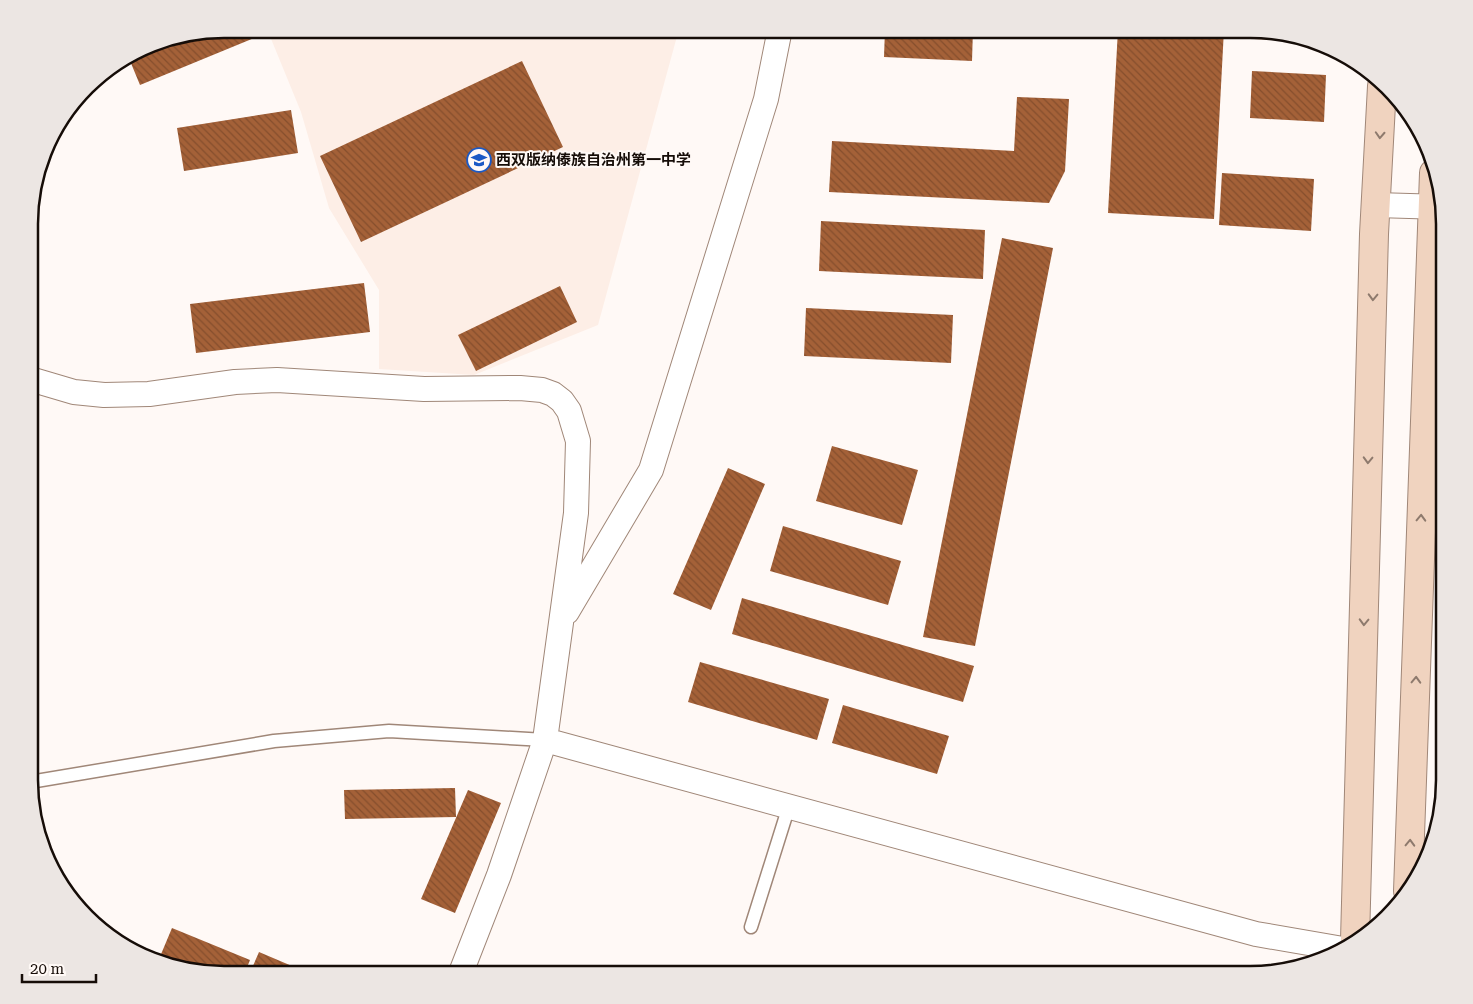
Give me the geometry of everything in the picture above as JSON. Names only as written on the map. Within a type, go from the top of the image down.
[{"type":"main road","points":[[1355,933],[1376,205],[1382,93]]},
{"type":"main road","points":[[1409,877],[1436,253]]},
{"type":"street","points":[[562,622],[652,470],[766,99],[778,38]]},
{"type":"street","points":[[1376,205],[1435,207]]},
{"type":"street","points":[[38,381],[74,392],[104,395],[150,394],[234,382],[277,380],[424,389],[520,388],[542,390],[553,394],[562,401],[569,411],[574,424],[579,462],[576,514],[545,740],[499,875],[464,966]]},
{"type":"street","points":[[545,740],[1256,934],[1332,947]]},
{"type":"lane","points":[[38,781],[274,741],[380,732],[545,740]]},
{"type":"lane","points":[[751,928],[789,806]]},
{"type":"shaded area","name":"西双版纳傣族自治州第一中学","points":[[271,38],[677,38],[598,325],[474,375],[379,369],[379,290],[329,208],[301,112]]},
{"type":"building","points":[[254,38],[140,85],[130,62],[164,47],[199,39]]},
{"type":"building","points":[[885,38],[973,38],[972,61],[884,57]]},
{"type":"building","points":[[1118,38],[1224,38],[1214,219],[1108,213]]},
{"type":"building","points":[[1262,38],[1282,40],[1254,39]]},
{"type":"building","points":[[522,61],[563,147],[361,242],[320,156]]},
{"type":"building","points":[[1252,71],[1326,75],[1324,122],[1250,118]]},
{"type":"building","points":[[1017,97],[1069,99],[1065,171],[1049,203],[829,192],[832,141],[1014,151]]},
{"type":"building","points":[[291,110],[298,153],[184,171],[177,128]]},
{"type":"building","points":[[1222,173],[1314,179],[1311,231],[1219,225]]},
{"type":"building","points":[[821,221],[985,230],[983,279],[819,271]]},
{"type":"building","points":[[1002,238],[1053,248],[975,646],[923,637]]},
{"type":"building","points":[[364,283],[370,332],[196,353],[190,304]]},
{"type":"building","points":[[560,286],[577,322],[476,371],[458,335]]},
{"type":"building","points":[[806,308],[953,315],[951,363],[804,356]]},
{"type":"building","points":[[832,446],[918,470],[902,525],[816,501]]},
{"type":"building","points":[[728,468],[765,484],[711,610],[673,594]]},
{"type":"building","points":[[783,526],[901,561],[888,605],[770,571]]},
{"type":"building","points":[[742,598],[974,666],[963,702],[732,634]]},
{"type":"building","points":[[700,662],[829,699],[817,740],[688,702]]},
{"type":"building","points":[[843,705],[949,736],[937,774],[832,743]]},
{"type":"building","points":[[455,788],[456,817],[345,819],[344,790]]},
{"type":"building","points":[[468,790],[501,803],[455,913],[421,899]]},
{"type":"building","points":[[172,928],[250,960],[248,966],[211,966],[187,963],[160,956]]},
{"type":"building","points":[[259,952],[292,966],[253,966]]},
{"type":"place","name":"西双版纳傣族自治州第一中学","points":[[479,160]]}]
